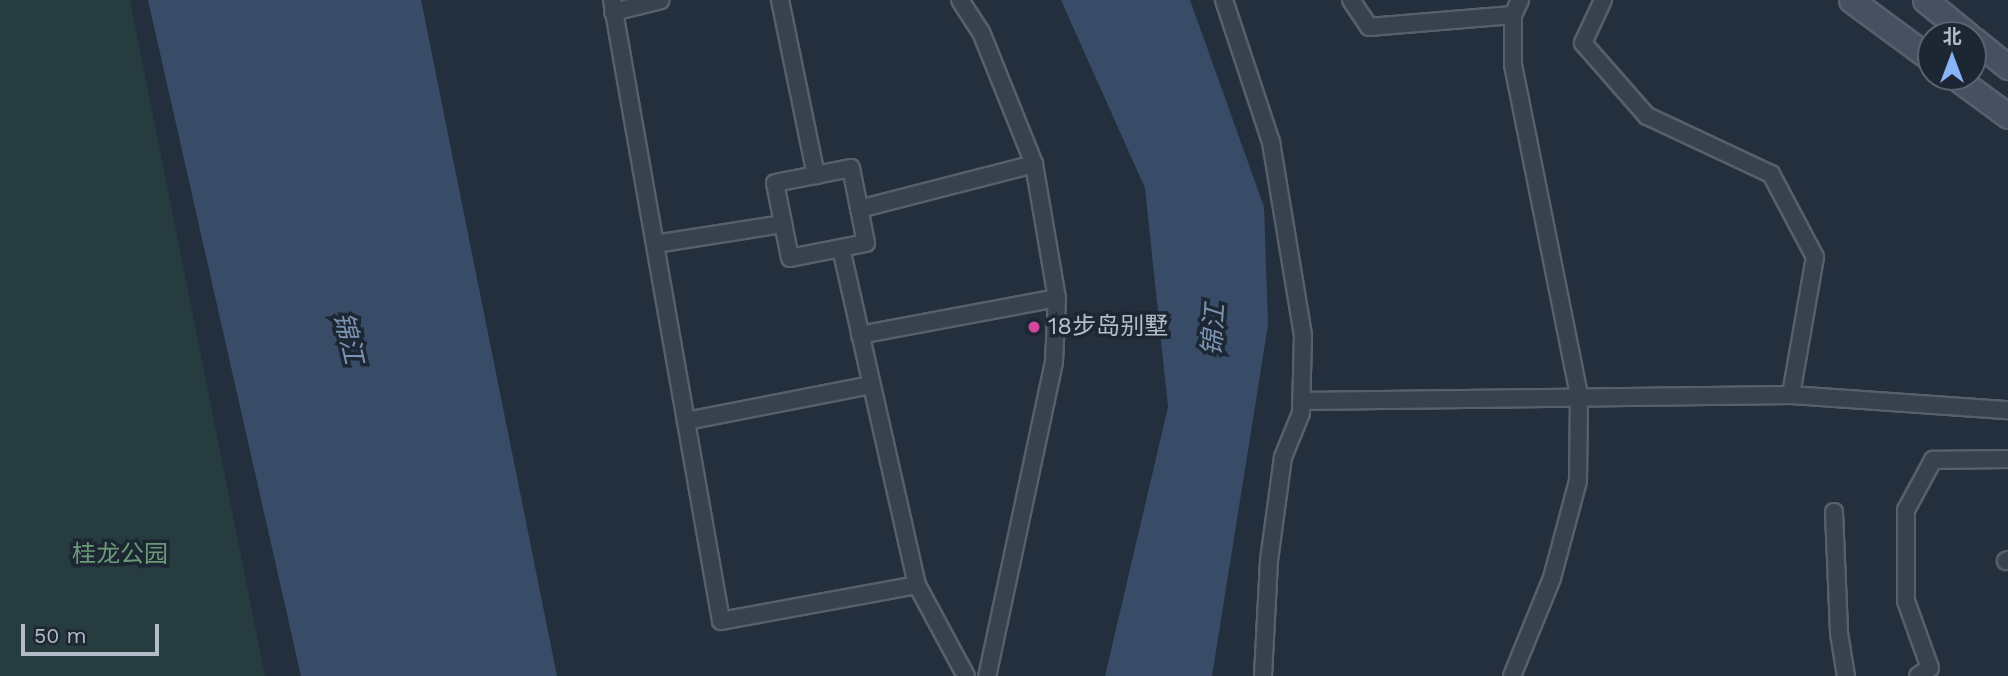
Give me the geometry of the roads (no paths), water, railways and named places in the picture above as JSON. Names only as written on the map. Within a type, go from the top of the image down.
[{"type":"main road","points":[[1851,0],[1917,49]]},
{"type":"main road","points":[[1925,0],[1951,21]]},
{"type":"main road","points":[[1987,50],[2008,67]]},
{"type":"main road","points":[[1974,91],[2008,116]]},
{"type":"street","points":[[661,0],[613,6],[721,621],[917,585]]},
{"type":"street","points":[[780,0],[816,175]]},
{"type":"street","points":[[960,0],[981,32],[1034,164],[1057,298],[1054,362],[987,676]]},
{"type":"street","points":[[1224,0],[1271,142],[1303,336],[1301,413],[1283,457],[1269,561],[1263,676]]},
{"type":"street","points":[[1351,0],[1369,27],[1517,8],[1513,65],[1579,395],[1577,481],[1552,579],[1512,676]]},
{"type":"street","points":[[1603,0],[1583,43],[1647,116],[1771,174],[1815,257],[1791,395]]},
{"type":"street","points":[[859,209],[1034,164]]},
{"type":"street","points":[[851,168],[859,209],[866,243],[790,258],[775,183],[851,168]]},
{"type":"street","points":[[655,244],[783,223]]},
{"type":"street","points":[[841,248],[917,585],[967,676]]},
{"type":"street","points":[[860,335],[1057,298]]},
{"type":"street","points":[[686,421],[872,385]]},
{"type":"street","points":[[1301,401],[1579,395],[1791,395],[2008,410]]},
{"type":"street","points":[[1918,676],[1930,668],[1906,601],[1906,510],[1934,460],[2008,459]]},
{"type":"street","points":[[1834,512],[1839,633],[1846,676]]},
{"type":"water","name":"锦江","points":[[148,0],[421,0],[557,676],[301,676]]},
{"type":"water","name":"锦江","points":[[1061,0],[1190,0],[1264,207],[1268,325],[1212,676],[1105,676],[1168,407],[1145,188]]},
{"type":"place","name":"18步岛别墅","points":[[1034,327]]},
{"type":"park label","name":"桂龙公园","points":[[120,555]]}]
